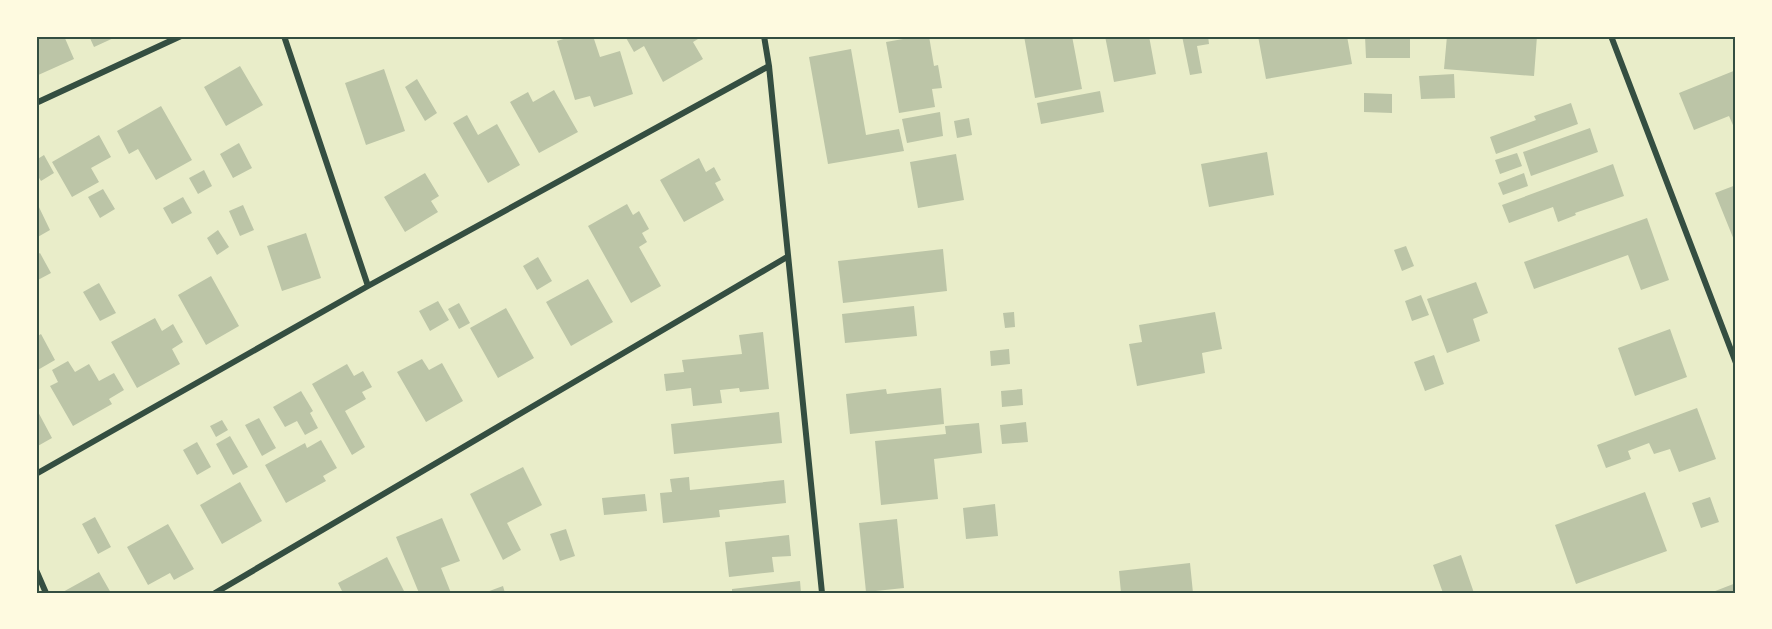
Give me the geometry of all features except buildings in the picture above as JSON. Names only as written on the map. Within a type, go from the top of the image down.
[{"type":"street","points":[[36,103],[181,36]]},
{"type":"street","points":[[284,36],[369,286]]},
{"type":"street","points":[[764,36],[769,66],[822,593]]},
{"type":"street","points":[[1611,36],[1736,363]]},
{"type":"street","points":[[36,474],[369,286],[769,66]]},
{"type":"street","points":[[215,593],[788,257]]},
{"type":"street","points":[[36,570],[46,593]]}]
